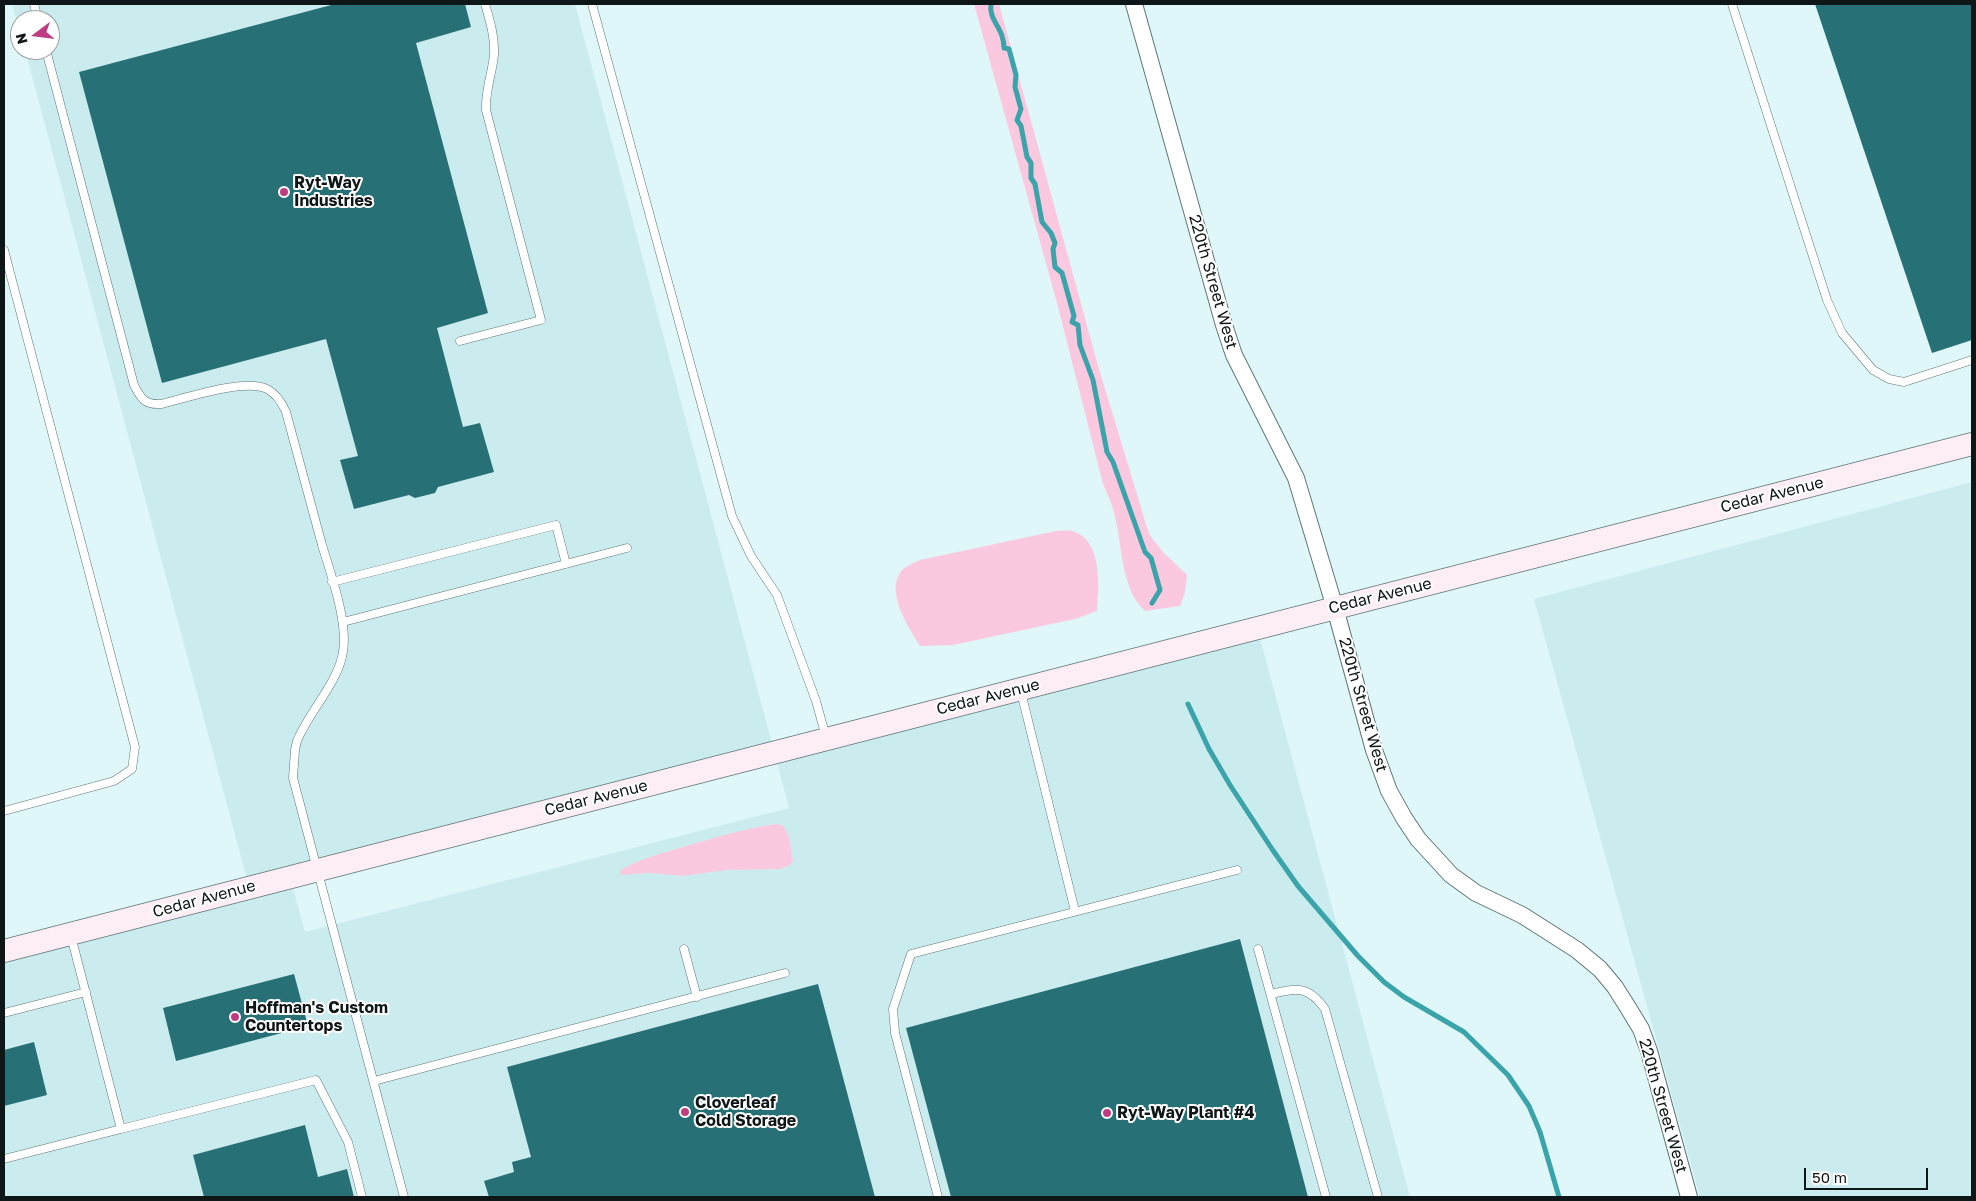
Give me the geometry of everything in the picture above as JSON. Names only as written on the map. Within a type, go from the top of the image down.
[{"type":"main road","name":"Cedar Avenue","points":[[4,951],[1972,444]]},
{"type":"street","name":"220th Street West","points":[[1134,4],[1224,325],[1234,355],[1296,478],[1335,608],[1374,750],[1389,791],[1418,839],[1450,875],[1476,893],[1522,915],[1577,950],[1600,969],[1615,987],[1641,1029],[1649,1051],[1689,1197]]},
{"type":"lane","points":[[460,341],[541,320],[486,110],[487,85],[494,56],[494,37],[485,4]]},
{"type":"lane","points":[[592,4],[732,516],[752,556],[777,595],[816,702],[826,739]]},
{"type":"lane","points":[[1732,4],[1827,300],[1842,333],[1872,370],[1889,380],[1904,382],[1972,360]]},
{"type":"lane","points":[[49,60],[134,385],[139,395],[144,401],[152,405],[229,388],[254,386],[266,388],[275,394],[286,412],[342,622],[344,647],[339,667],[302,730],[295,750],[293,778],[297,798],[319,870],[404,1197]]},
{"type":"lane","points":[[4,250],[134,747],[132,769],[114,781],[4,811]]},
{"type":"lane","points":[[332,582],[556,525],[566,564]]},
{"type":"lane","points":[[342,622],[627,548]]},
{"type":"lane","points":[[1020,689],[1075,911]]},
{"type":"lane","points":[[938,1197],[895,1033],[893,1009],[911,954],[1236,870]]},
{"type":"lane","points":[[70,934],[121,1129]]},
{"type":"lane","points":[[684,949],[697,996]]},
{"type":"lane","points":[[1258,949],[1326,1197]]},
{"type":"lane","points":[[374,1081],[785,973]]},
{"type":"lane","points":[[1271,994],[1300,989],[1310,993],[1325,1008],[1378,1197]]},
{"type":"lane","points":[[4,1013],[86,992]]},
{"type":"lane","points":[[4,1160],[316,1080],[348,1142],[362,1197]]},
{"type":"shaded area","points":[[12,4],[575,4],[774,751],[1257,627],[1410,1197],[4,1197],[4,951],[249,887],[28,60],[60,60],[60,10],[14,10]],"holes":[[[774,752],[789,808],[305,932],[290,877]]]},
{"type":"shaded area","points":[[974,4],[999,4],[1097,362],[1149,534],[1163,552],[1187,575],[1185,593],[1180,606],[1145,611],[1131,591],[1113,509],[1103,484],[1057,303]]},
{"type":"shaded area","points":[[1972,482],[1972,1197],[1700,1197],[1534,599]]},
{"type":"shaded area","points":[[1056,531],[1072,531],[1082,536],[1089,544],[1097,565],[1097,611],[1075,619],[953,645],[920,646],[905,621],[897,601],[896,581],[904,569],[920,560]]},
{"type":"shaded area","points":[[777,824],[784,826],[789,838],[793,861],[789,866],[780,869],[726,870],[683,876],[649,873],[620,875],[621,870],[651,857],[730,834]]},
{"type":"building","name":"Ryt-Way Industries","points":[[335,4],[465,4],[471,27],[416,43],[488,313],[437,328],[463,427],[480,423],[494,472],[438,487],[435,493],[415,498],[409,495],[354,509],[340,460],[358,456],[326,339],[162,383],[79,72]]},
{"type":"building","points":[[1815,4],[1972,4],[1972,340],[1932,353]]},
{"type":"building","name":"Ryt-Way Plant #4","points":[[1240,939],[1308,1197],[951,1197],[906,1028]]},
{"type":"building","name":"Hoffman's Custom Countertops","points":[[294,974],[308,1026],[176,1061],[163,1008]]},
{"type":"building","name":"Cloverleaf Cold Storage","points":[[818,984],[875,1197],[489,1197],[484,1181],[514,1172],[512,1162],[531,1157],[507,1067]]},
{"type":"building","points":[[34,1042],[47,1095],[4,1106],[4,1050]]},
{"type":"building","points":[[305,1125],[318,1177],[347,1169],[354,1197],[204,1197],[193,1155]]},
{"type":"waterway","points":[[991,4],[993,17],[1002,36],[1004,48],[1009,49],[1016,75],[1015,87],[1021,109],[1017,120],[1021,126],[1027,157],[1031,163],[1031,178],[1035,184],[1042,222],[1051,233],[1055,243],[1053,249],[1055,267],[1062,273],[1074,316],[1072,322],[1078,325],[1080,345],[1093,380],[1107,452],[1113,462],[1145,552],[1151,558],[1160,590],[1152,603]]},
{"type":"waterway","points":[[1188,704],[1209,749],[1272,849],[1298,886],[1358,956],[1384,982],[1404,997],[1464,1032],[1508,1075],[1529,1106],[1540,1132],[1559,1197]]},
{"type":"place","name":"Ryt-Way Industries","points":[[284,192]]},
{"type":"place","name":"Hoffman's Custom Countertops","points":[[235,1017]]},
{"type":"place","name":"Cloverleaf Cold Storage","points":[[685,1112]]},
{"type":"place","name":"Ryt-Way Plant #4","points":[[1107,1113]]}]
